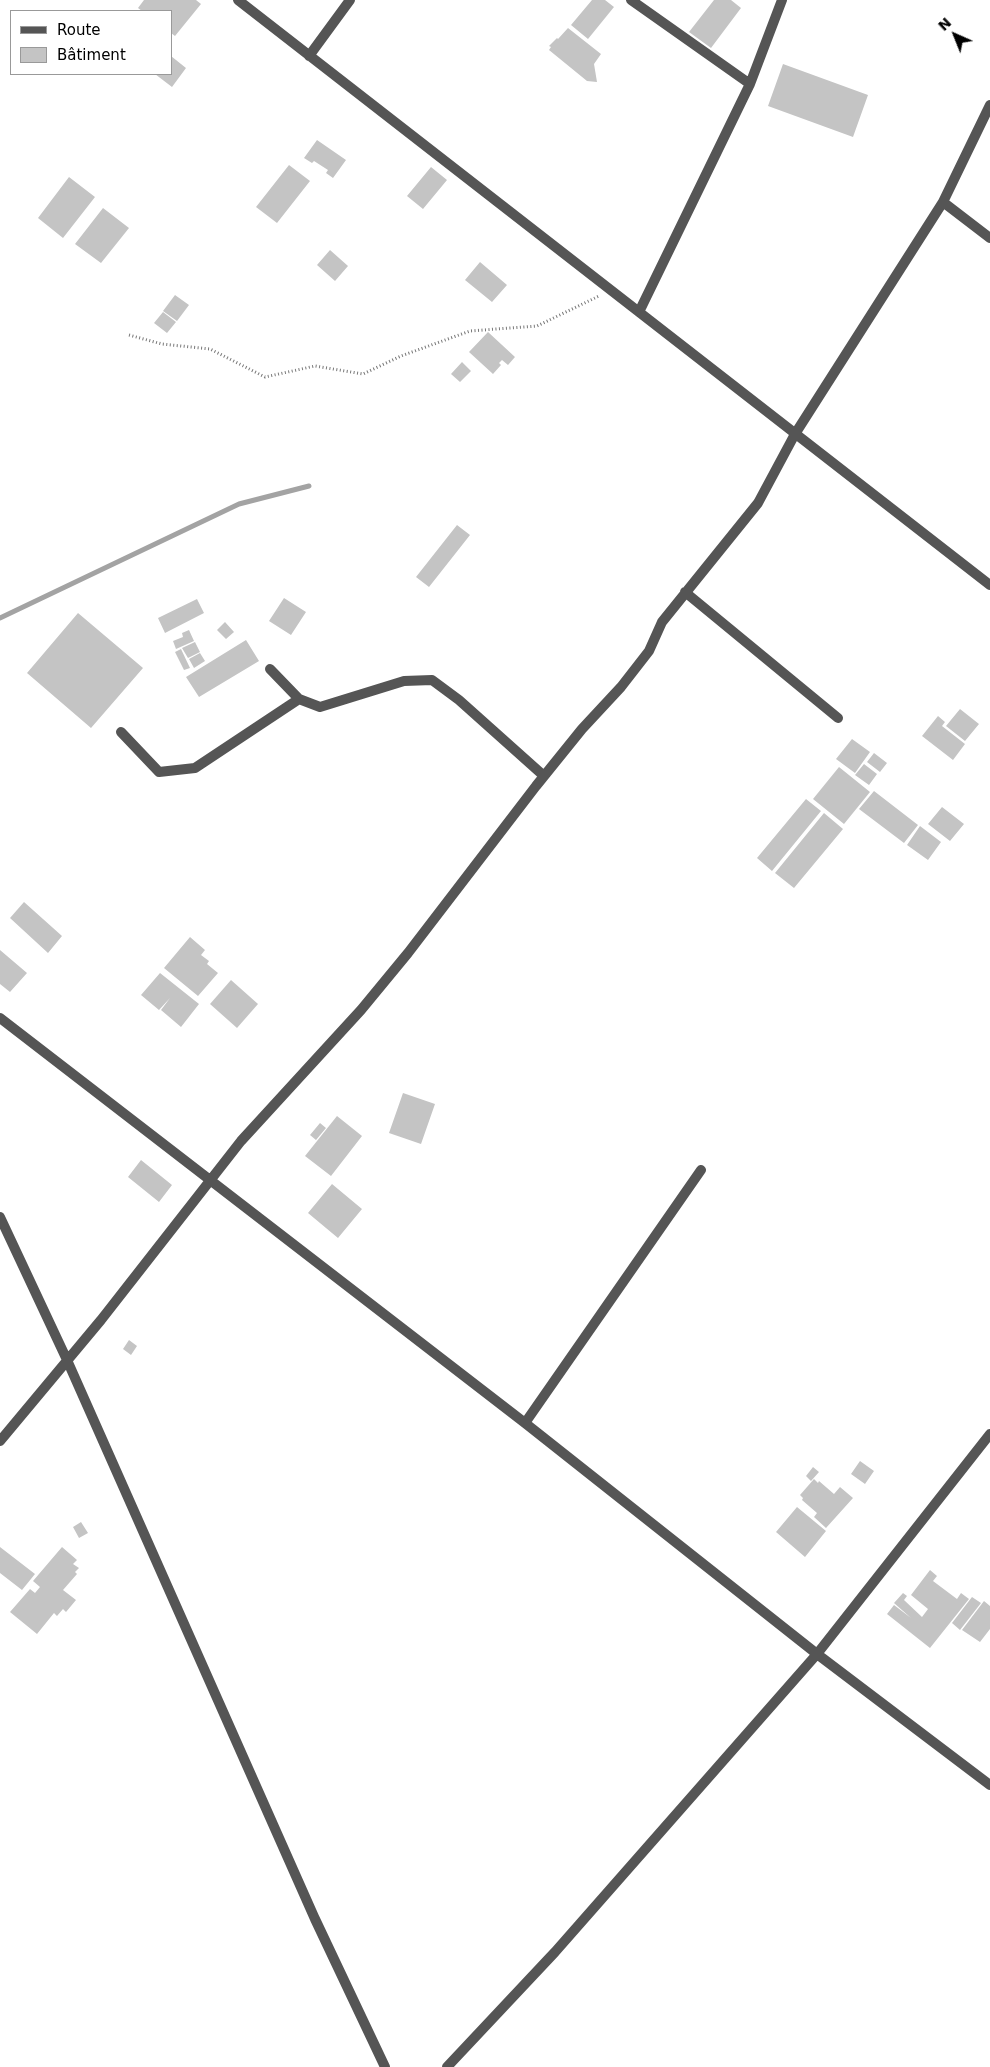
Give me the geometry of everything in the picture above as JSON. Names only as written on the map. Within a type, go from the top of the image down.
[{"type":"street","points":[[238,0],[990,585]]},
{"type":"street","points":[[309,56],[350,0]]},
{"type":"street","points":[[631,0],[750,84]]},
{"type":"street","points":[[639,312],[750,84],[782,0]]},
{"type":"street","points":[[0,1441],[67,1360],[241,1141],[379,988],[544,776],[649,651],[662,622],[685,592],[718,555],[758,503],[795,434],[943,202],[990,105]]},
{"type":"street","points":[[943,202],[990,238]]},
{"type":"street","points":[[685,592],[838,718]]},
{"type":"street","points":[[270,669],[299,699],[320,707],[404,681],[432,680],[459,700],[544,776]]},
{"type":"street","points":[[121,732],[159,772],[195,768],[299,699]]},
{"type":"street","points":[[0,1018],[524,1423],[818,1654],[990,1784]]},
{"type":"street","points":[[524,1423],[701,1170]]},
{"type":"street","points":[[0,1217],[67,1360],[315,1919],[385,2067]]},
{"type":"street","points":[[446,2067],[555,1952],[818,1654],[990,1434]]},
{"type":"path","points":[[129,335],[162,344],[210,349],[265,377],[316,366],[363,374],[401,356],[470,331],[537,326],[611,290]]},
{"type":"building","points":[[144,0],[196,0],[201,4],[175,36],[172,34],[172,10],[141,10],[138,8]]},
{"type":"building","points":[[592,0],[605,0],[614,7],[588,39],[571,25]]},
{"type":"building","points":[[714,0],[731,0],[741,8],[711,48],[689,32]]},
{"type":"building","points":[[568,28],[601,54],[594,64],[597,82],[587,81],[549,50],[551,47],[549,46]]},
{"type":"building","points":[[172,57],[186,68],[172,87],[156,75],[172,75]]},
{"type":"building","points":[[783,64],[868,95],[853,137],[768,106]]},
{"type":"building","points":[[317,140],[346,160],[333,178],[326,173],[328,170],[314,161],[312,163],[304,158]]},
{"type":"building","points":[[289,165],[310,181],[277,223],[256,207]]},
{"type":"building","points":[[431,167],[447,180],[423,209],[407,196]]},
{"type":"building","points":[[69,177],[95,197],[63,238],[38,218]]},
{"type":"building","points":[[103,208],[129,228],[101,263],[75,244]]},
{"type":"building","points":[[330,250],[348,266],[335,281],[317,265]]},
{"type":"building","points":[[480,262],[507,285],[492,302],[465,280]]},
{"type":"building","points":[[175,295],[189,305],[177,321],[163,311]]},
{"type":"building","points":[[163,312],[176,322],[167,333],[154,323]]},
{"type":"building","points":[[488,332],[515,357],[508,365],[502,360],[499,363],[501,365],[493,374],[469,352]]},
{"type":"building","points":[[462,362],[471,371],[460,382],[451,374]]},
{"type":"building","points":[[457,525],[470,535],[429,587],[416,577]]},
{"type":"building","points":[[284,598],[306,612],[291,635],[269,621]]},
{"type":"building","points":[[197,599],[204,613],[165,633],[158,618]]},
{"type":"building","points":[[78,613],[143,668],[91,728],[27,673]]},
{"type":"building","points":[[225,622],[234,632],[226,639],[217,630]]},
{"type":"building","points":[[189,630],[194,641],[176,649],[173,641],[183,637],[182,633]]},
{"type":"building","points":[[246,640],[259,661],[199,697],[186,677]]},
{"type":"building","points":[[195,642],[200,652],[188,658],[182,648]]},
{"type":"building","points":[[181,649],[190,668],[184,670],[175,652]]},
{"type":"building","points":[[200,653],[205,661],[194,668],[189,659]]},
{"type":"building","points":[[960,709],[979,724],[965,741],[946,726]]},
{"type":"building","points":[[938,716],[945,722],[942,726],[965,744],[953,760],[922,736]]},
{"type":"building","points":[[852,739],[870,752],[855,773],[836,759]]},
{"type":"building","points":[[874,753],[887,763],[880,772],[867,762]]},
{"type":"building","points":[[864,764],[877,774],[869,785],[855,775]]},
{"type":"building","points":[[839,767],[870,792],[844,824],[813,799]]},
{"type":"building","points":[[874,791],[918,825],[904,843],[859,809]]},
{"type":"building","points":[[806,799],[821,811],[772,871],[757,858]]},
{"type":"building","points":[[942,807],[964,824],[950,841],[928,824]]},
{"type":"building","points":[[824,813],[843,829],[794,888],[775,873]]},
{"type":"building","points":[[920,826],[941,842],[928,860],[907,845]]},
{"type":"building","points":[[24,902],[62,936],[48,953],[10,918]]},
{"type":"building","points":[[190,937],[205,950],[201,955],[209,961],[207,964],[218,973],[198,996],[164,968]]},
{"type":"building","points":[[0,950],[27,973],[10,992],[0,984]]},
{"type":"building","points":[[160,973],[199,1004],[181,1027],[161,1010],[170,998],[159,1010],[141,995]]},
{"type":"building","points":[[231,980],[258,1004],[237,1028],[210,1004]]},
{"type":"building","points":[[403,1093],[435,1104],[421,1144],[389,1133]]},
{"type":"building","points":[[337,1116],[362,1136],[331,1176],[305,1156]]},
{"type":"building","points":[[320,1123],[326,1128],[316,1140],[310,1135]]},
{"type":"building","points":[[141,1160],[172,1185],[159,1202],[128,1177]]},
{"type":"building","points":[[332,1184],[362,1209],[338,1238],[308,1213]]},
{"type":"building","points":[[129,1340],[137,1346],[131,1355],[123,1349]]},
{"type":"building","points":[[860,1461],[874,1471],[865,1484],[851,1474]]},
{"type":"building","points":[[813,1467],[819,1472],[811,1481],[806,1476]]},
{"type":"building","points":[[814,1479],[834,1494],[840,1487],[853,1498],[826,1528],[814,1517],[817,1513],[802,1500],[803,1498],[800,1495]]},
{"type":"building","points":[[797,1507],[826,1531],[805,1557],[776,1532]]},
{"type":"building","points":[[81,1522],[88,1533],[79,1538],[73,1527]]},
{"type":"building","points":[[0,1547],[35,1574],[22,1590],[0,1573]]},
{"type":"building","points":[[62,1547],[77,1560],[73,1564],[79,1568],[75,1572],[77,1574],[63,1590],[76,1600],[66,1612],[63,1609],[57,1616],[54,1613],[37,1634],[10,1612],[30,1589],[35,1593],[40,1587],[33,1581]]},
{"type":"building","points":[[930,1570],[937,1576],[933,1581],[957,1599],[961,1593],[969,1599],[930,1648],[887,1614],[894,1605],[911,1618],[894,1603],[903,1593],[907,1596],[904,1600],[922,1617],[928,1609],[911,1595]]},
{"type":"building","points":[[972,1597],[981,1603],[960,1630],[952,1623]]},
{"type":"building","points":[[984,1601],[990,1606],[990,1629],[980,1642],[962,1630]]},
{"type":"waterway","points":[[0,618],[239,504],[309,486]]}]
